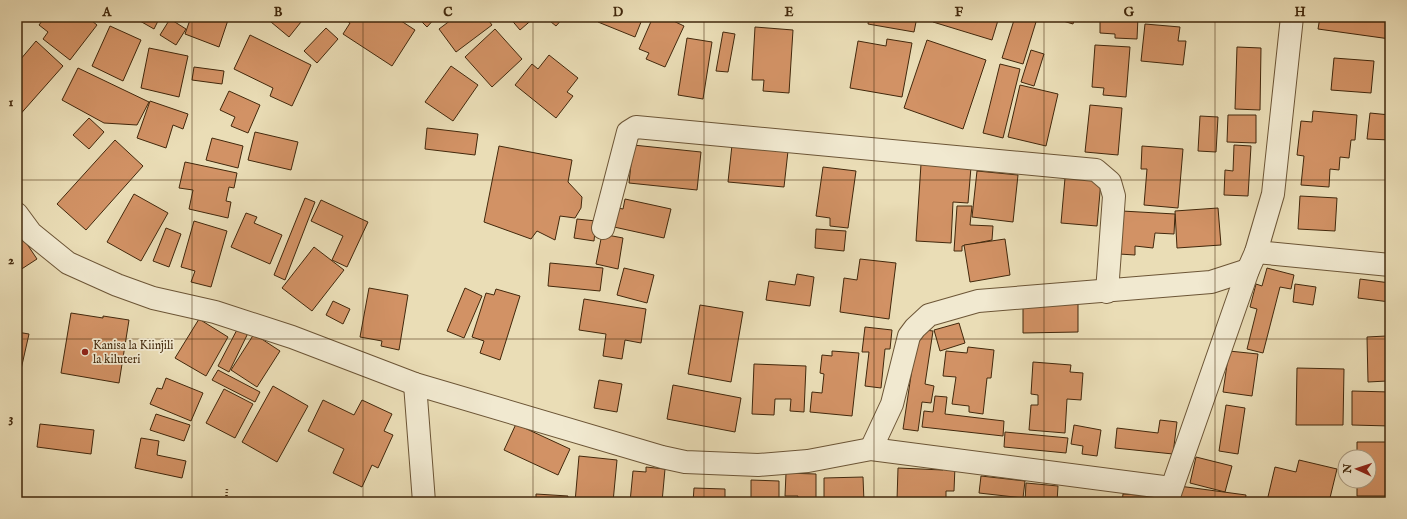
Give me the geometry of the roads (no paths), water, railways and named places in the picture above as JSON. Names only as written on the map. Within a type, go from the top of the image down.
[{"type":"street","points":[[17,214],[31,233],[68,263],[88,274],[153,298],[215,312],[292,337],[416,384],[647,453],[685,462],[758,465],[808,461],[871,449],[1169,495],[1252,261],[1273,194],[1292,17]]},
{"type":"street","points":[[603,228],[628,132],[636,127],[1096,170],[1110,182],[1114,196],[1107,292]]},
{"type":"street","points":[[871,449],[892,404],[909,336],[929,315],[978,301],[1107,292],[1210,282],[1252,261],[1390,265]]},
{"type":"street","points":[[416,384],[424,502]]},
{"type":"place","name":"Kanisa la Kiinjili la kiluteri","points":[[85,352]]}]
